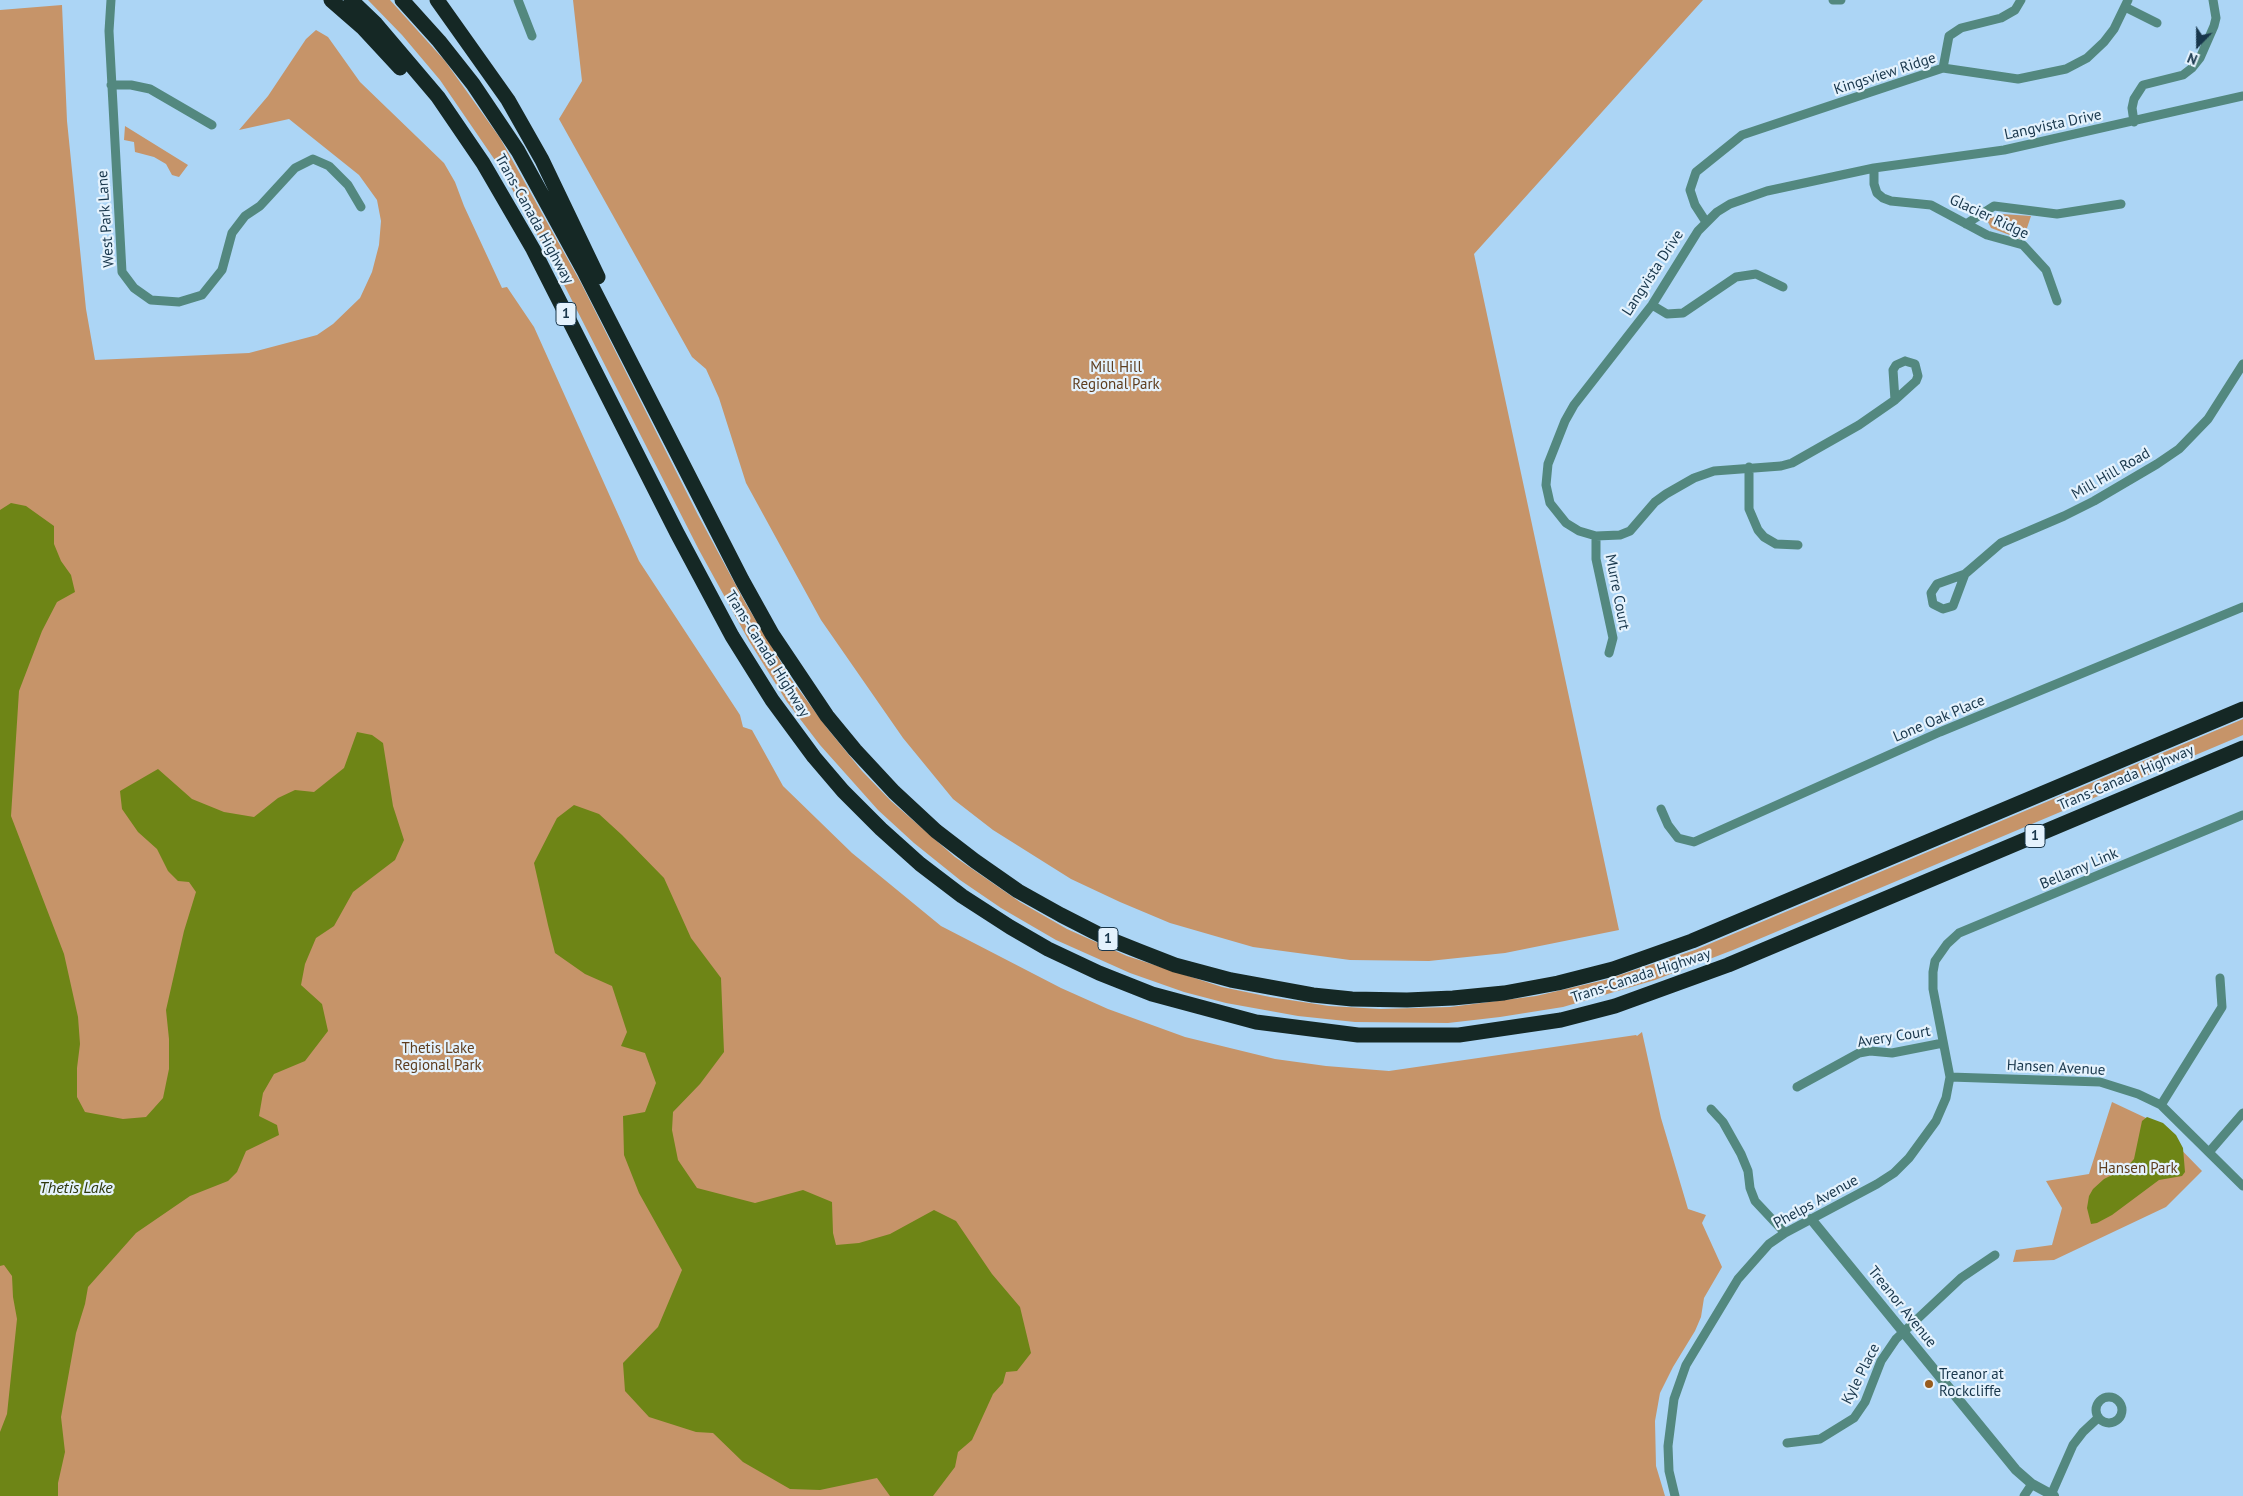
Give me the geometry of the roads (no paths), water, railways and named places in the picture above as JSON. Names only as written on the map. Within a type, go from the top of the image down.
[{"type":"highway","points":[[331,0],[362,27],[404,71],[483,163]]},
{"type":"highway","name":"Trans-Canada Highway","points":[[351,0],[376,24],[438,97],[483,163],[533,249],[719,611],[772,700],[814,757],[843,791],[882,829],[920,864],[962,896],[1048,949],[1099,973],[1152,994],[1256,1022],[1358,1035],[1459,1034],[1561,1020],[1615,1006],[1728,966],[2243,748]]},
{"type":"highway","name":"Trans-Canada Highway","points":[[402,0],[439,41],[473,84],[518,151],[552,210],[742,580],[772,634],[827,716],[894,792],[936,831],[975,861],[1018,891],[1060,915],[1139,952],[1175,965],[1231,980],[1313,996],[1352,999],[1407,1000],[1504,993],[1558,983],[1613,969],[1692,942],[2243,709]]},
{"type":"highway","points":[[436,0],[508,100],[542,160],[603,289],[620,342]]},
{"type":"street","name":"West Park Lane","points":[[111,0],[108,32],[122,272],[134,288],[151,300],[179,302],[202,295],[222,270],[232,234],[245,216],[260,206],[296,168],[313,160],[329,166],[348,185],[361,208]]},
{"type":"street","points":[[518,0],[532,36]]},
{"type":"street","points":[[1833,0],[1841,0]]},
{"type":"street","points":[[1943,68],[1949,36],[1961,28],[2001,18],[2015,10],[2021,0]]},
{"type":"street","points":[[2134,122],[2132,108],[2134,99],[2143,86],[2183,75],[2200,58],[2216,18],[2213,0]]},
{"type":"street","name":"Kingsview Ridge","points":[[1706,222],[1695,205],[1690,190],[1696,172],[1742,135],[1943,68],[2018,79],[2066,69],[2087,58],[2104,42],[2127,4],[2157,22]]},
{"type":"street","points":[[111,85],[131,84],[150,89],[212,125]]},
{"type":"street","name":"Langvista Drive","points":[[1895,400],[1859,425],[1803,458],[1781,466],[1714,471],[1694,478],[1655,502],[1630,531],[1620,534],[1596,536],[1579,531],[1566,523],[1550,503],[1546,475],[1548,464],[1565,421],[1574,405],[1652,305],[1689,244],[1706,222],[1730,204],[1747,197],[1874,168],[2004,150],[2243,96]]},
{"type":"street","name":"Glacier Ridge","points":[[1874,168],[1874,184],[1877,193],[1883,198],[1891,201],[1931,205],[1987,235],[2022,245],[2046,270],[2057,301]]},
{"type":"street","points":[[1966,224],[1994,206],[2057,214],[2121,204]]},
{"type":"street","points":[[1652,305],[1667,314],[1683,313],[1736,277],[1756,274],[1783,287]]},
{"type":"street","name":"Mill Hill Road","points":[[1965,574],[2001,544],[2094,501],[2157,464],[2179,448],[2208,419],[2243,364]]},
{"type":"street","points":[[1749,467],[1750,509],[1758,530],[1764,537],[1776,544],[1798,545]]},
{"type":"street","name":"Murre Court","points":[[1596,536],[1597,569],[1612,638],[1609,653]]},
{"type":"street","name":"Lone Oak Place","points":[[1661,809],[1668,825],[1678,838],[1694,842],[1940,732],[2243,607]]},
{"type":"street","name":"Bellamy Link","points":[[1935,961],[1947,944],[1959,934],[2243,815]]},
{"type":"street","name":"Phelps Avenue","points":[[1674,1496],[1669,1471],[1668,1446],[1674,1399],[1680,1378],[1738,1279],[1754,1260],[1785,1233],[1878,1184],[1894,1173],[1910,1158],[1936,1121],[1946,1098],[1950,1077],[1932,989],[1935,961]]},
{"type":"street","points":[[2161,1105],[2222,1007],[2220,978]]},
{"type":"street","name":"Avery Court","points":[[1797,1087],[1859,1053],[1870,1051],[1892,1053],[1943,1043]]},
{"type":"street","name":"Hansen Avenue","points":[[1950,1077],[2100,1082],[2138,1094],[2161,1105],[2210,1151],[2243,1186]]},
{"type":"street","points":[[1711,1109],[1726,1128],[1741,1154],[1748,1171],[1750,1188],[1756,1201],[1785,1233]]},
{"type":"street","points":[[2210,1151],[2243,1114]]},
{"type":"street","name":"Treanor Avenue","points":[[1811,1219],[2016,1470],[2032,1484],[2052,1495]]},
{"type":"street","name":"Kyle Place","points":[[1787,1443],[1820,1439],[1854,1418],[1866,1402],[1881,1361],[1889,1347],[1902,1332],[1961,1278],[1995,1255]]},
{"type":"street","points":[[2052,1495],[2073,1444],[2098,1418]]},
{"type":"street","points":[[2024,1496],[2032,1484]]},
{"type":"water","name":"Thetis Lake","points":[[11,503],[26,506],[54,526],[54,544],[61,561],[71,575],[75,592],[57,602],[42,631],[19,691],[11,816],[64,954],[78,1017],[80,1044],[77,1068],[77,1097],[85,1112],[123,1119],[146,1117],[163,1098],[169,1069],[169,1039],[166,1010],[184,931],[196,892],[189,882],[178,881],[168,871],[157,849],[138,832],[122,809],[120,791],[158,769],[192,799],[224,812],[254,817],[278,798],[295,790],[314,792],[344,768],[357,732],[372,735],[383,743],[393,806],[404,840],[395,860],[353,892],[334,926],[316,938],[305,964],[301,985],[322,1004],[328,1031],[305,1061],[274,1074],[263,1093],[259,1116],[277,1125],[279,1135],[246,1151],[237,1172],[228,1181],[190,1196],[136,1233],[88,1287],[76,1333],[61,1417],[65,1452],[58,1483],[58,1496],[0,1496],[0,1432],[7,1414],[17,1319],[12,1276],[4,1265],[0,1266],[0,510]]},
{"type":"water","points":[[574,805],[599,814],[664,878],[691,938],[721,978],[724,1052],[700,1084],[673,1112],[672,1130],[678,1160],[697,1188],[755,1203],[803,1190],[832,1202],[833,1233],[836,1245],[859,1243],[890,1234],[934,1210],[956,1221],[992,1274],[1020,1307],[1031,1353],[1017,1371],[1006,1372],[1003,1383],[993,1394],[972,1440],[958,1452],[955,1467],[933,1496],[890,1496],[877,1478],[820,1490],[790,1489],[743,1462],[713,1433],[696,1432],[649,1417],[625,1391],[623,1363],[658,1327],[682,1270],[639,1193],[624,1155],[623,1116],[645,1112],[656,1083],[645,1053],[621,1046],[627,1032],[612,986],[585,974],[555,953],[548,925],[534,863],[557,818]]},
{"type":"water","points":[[2147,1117],[2163,1123],[2176,1135],[2183,1148],[2185,1172],[2182,1176],[2159,1180],[2112,1215],[2091,1224],[2087,1208],[2089,1196],[2093,1189],[2104,1179],[2126,1168],[2134,1159],[2142,1121]]},
{"type":"place","name":"Treanor at Rockcliffe","points":[[1929,1384]]},
{"type":"park label","name":"Mill Hill Regional Park","points":[[1116,376]]},
{"type":"park label","name":"Thetis Lake Regional Park","points":[[438,1058]]},
{"type":"park label","name":"Hansen Park","points":[[2138,1169]]}]
